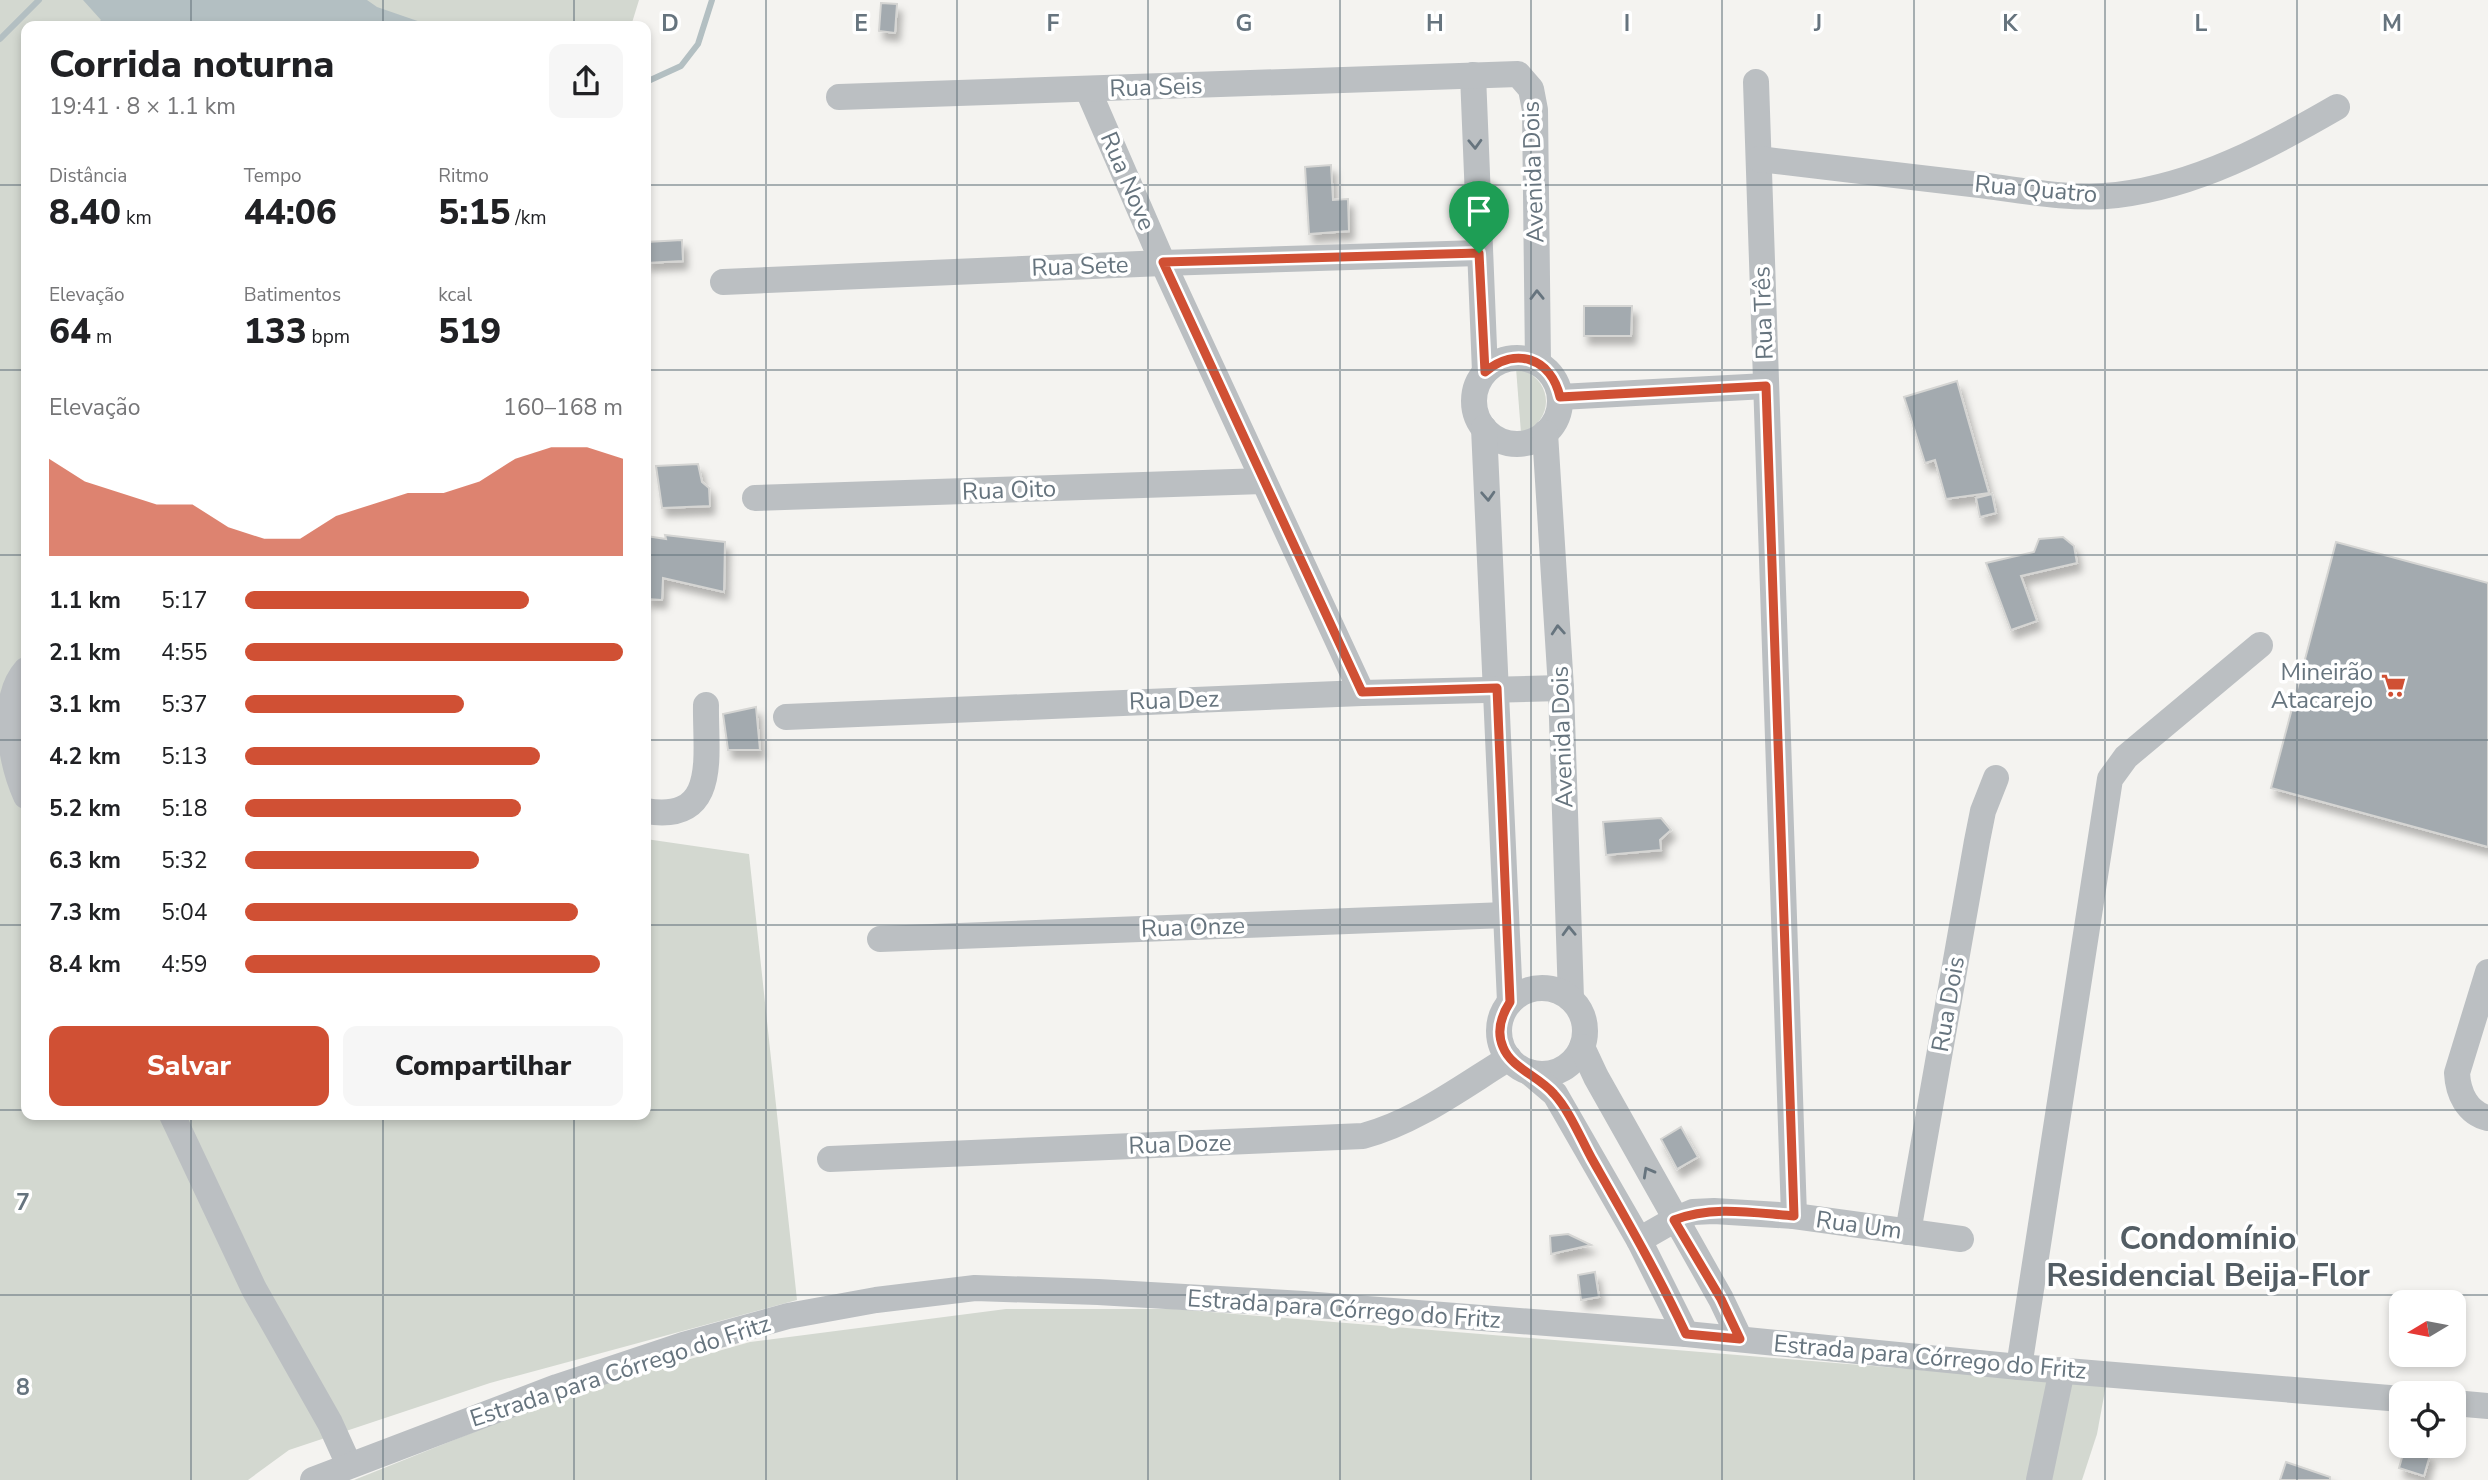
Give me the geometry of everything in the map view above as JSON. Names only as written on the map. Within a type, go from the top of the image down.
[{"type":"street","name":"Avenida Dois","points":[[1473,75],[1518,74],[1531,89],[1535,110],[1538,363]]},
{"type":"street","name":"Rua Seis","points":[[839,97],[1473,75]]},
{"type":"street","points":[[1473,75],[1485,372]]},
{"type":"street","name":"Rua Três","points":[[1756,82],[1794,1216]]},
{"type":"street","name":"Rua Nove","points":[[1088,90],[1163,262],[1362,692]]},
{"type":"street","name":"Rua Quatro","points":[[1759,159],[2063,195],[2116,195],[2166,185],[2218,170],[2272,145],[2337,107]]},
{"type":"street","name":"Rua Sete","points":[[723,282],[1163,262],[1479,253]]},
{"type":"street","points":[[1545,433],[1528,443],[1516,444],[1493,437],[1484,428],[1474,406],[1478,382],[1494,364],[1518,358],[1538,363],[1553,378],[1560,397],[1766,386]]},
{"type":"street","name":"Avenida Dois","points":[[1560,397],[1557,417],[1545,433],[1561,688],[1572,999],[1583,1017],[1585,1027],[1582,1047],[1596,1077],[1674,1220],[1721,1299],[1740,1339]]},
{"type":"street","points":[[1484,428],[1510,1002]]},
{"type":"street","name":"Rua Oito","points":[[755,498],[1263,481]]},
{"type":"street","points":[[2019,1367],[2110,779],[2126,757],[2260,645]]},
{"type":"street","points":[[21,674],[9,691],[6,717],[9,751],[21,783]]},
{"type":"street","name":"Rua Dez","points":[[786,717],[1362,692],[1561,688]]},
{"type":"street","points":[[651,811],[673,813],[687,809],[697,798],[705,777],[706,705]]},
{"type":"street","name":"Rua Dois","points":[[1908,1231],[1976,841],[1983,811],[1996,778]]},
{"type":"street","name":"Rua Onze","points":[[880,939],[1506,915]]},
{"type":"street","points":[[2488,972],[2457,1073],[2458,1090],[2463,1100],[2481,1116],[2488,1118]]},
{"type":"street","points":[[1572,999],[1563,993],[1543,988],[1520,994],[1510,1002],[1500,1024],[1503,1048],[1519,1065],[1555,1094],[1639,1240],[1686,1334]]},
{"type":"street","points":[[1519,1065],[1541,1074],[1563,1069],[1582,1047]]},
{"type":"street","name":"Rua Doze","points":[[830,1159],[1363,1136],[1385,1130],[1519,1065]]},
{"type":"street","points":[[174,1120],[254,1289],[330,1423],[349,1465]]},
{"type":"street","name":"Rua Um","points":[[1639,1240],[1693,1212],[1714,1211],[1794,1216],[1961,1238]]},
{"type":"street","name":"Estrada para Córrego do Fritz","points":[[313,1480],[557,1387],[683,1345],[788,1316],[876,1300],[975,1288],[1304,1304],[1686,1334],[2019,1367],[2389,1398]]},
{"type":"street","points":[[2039,1480],[2062,1370]]},
{"type":"street","points":[[2466,1405],[2488,1406]]},
{"type":"shaded area","points":[[0,0],[639,0],[633,21],[21,21],[21,1120],[651,1120],[651,840],[749,854],[797,1300],[490,1383],[289,1450],[248,1480],[0,1480]]},
{"type":"shaded area","points":[[83,0],[367,0],[377,7],[418,21],[100,21]]},
{"type":"shaded area","points":[[1516,368],[1537,380],[1546,399],[1541,419],[1521,433]]},
{"type":"shaded area","points":[[1006,1309],[1174,1309],[2106,1385],[2097,1434],[2082,1480],[354,1480],[574,1392],[750,1342]]},
{"type":"building","points":[[881,3],[897,4],[895,33],[879,31]]},
{"type":"building","points":[[1331,165],[1333,200],[1348,199],[1349,231],[1309,234],[1305,167]]},
{"type":"building","points":[[682,240],[683,261],[651,263],[651,242]]},
{"type":"building","points":[[1584,306],[1632,306],[1631,336],[1584,336]]},
{"type":"building","points":[[1957,381],[1989,493],[1946,499],[1935,460],[1925,463],[1904,397]]},
{"type":"building","points":[[698,464],[702,482],[709,488],[710,506],[662,508],[656,466]]},
{"type":"building","points":[[1992,494],[1996,513],[1980,517],[1976,498]]},
{"type":"building","points":[[665,535],[725,542],[724,592],[663,578],[662,600],[651,599],[651,537],[666,539]]},
{"type":"building","points":[[2063,537],[2074,546],[2077,563],[2021,576],[2037,621],[2011,630],[1986,563],[2034,552],[2039,539]]},
{"type":"building","name":"Mineirão Atacarejo","points":[[2336,542],[2488,583],[2488,847],[2271,788]]},
{"type":"building","points":[[756,707],[760,750],[728,750],[723,714]]},
{"type":"building","points":[[1661,818],[1671,830],[1660,840],[1661,850],[1606,855],[1603,822]]},
{"type":"building","points":[[1681,1127],[1698,1157],[1677,1169],[1661,1139]]},
{"type":"building","points":[[1568,1234],[1591,1245],[1551,1254],[1550,1236]]},
{"type":"building","points":[[1595,1272],[1599,1297],[1581,1300],[1578,1275]]},
{"type":"building","points":[[2402,1458],[2429,1458],[2424,1476],[2399,1468]]},
{"type":"building","points":[[2286,1462],[2330,1477],[2330,1480],[2280,1480]]},
{"type":"waterway","points":[[0,39],[39,0]]},
{"type":"waterway","points":[[651,80],[681,66],[698,44],[712,0]]},
{"type":"place","name":"Mineirão Atacarejo","points":[[2393,686]]},
{"type":"district","name":"Condomínio Residencial Beija-Flor","points":[[2208,1256]]},
{"type":"route","points":[[1479,253],[1485,372],[1506,359],[1528,359],[1546,369],[1558,387],[1560,397],[1766,386],[1794,1216],[1714,1211],[1693,1212],[1674,1220],[1721,1299],[1740,1339],[1686,1334],[1639,1240],[1555,1094],[1529,1072],[1518,1067],[1503,1048],[1500,1024],[1510,1002],[1497,688],[1362,692],[1163,262],[1479,253]]}]
